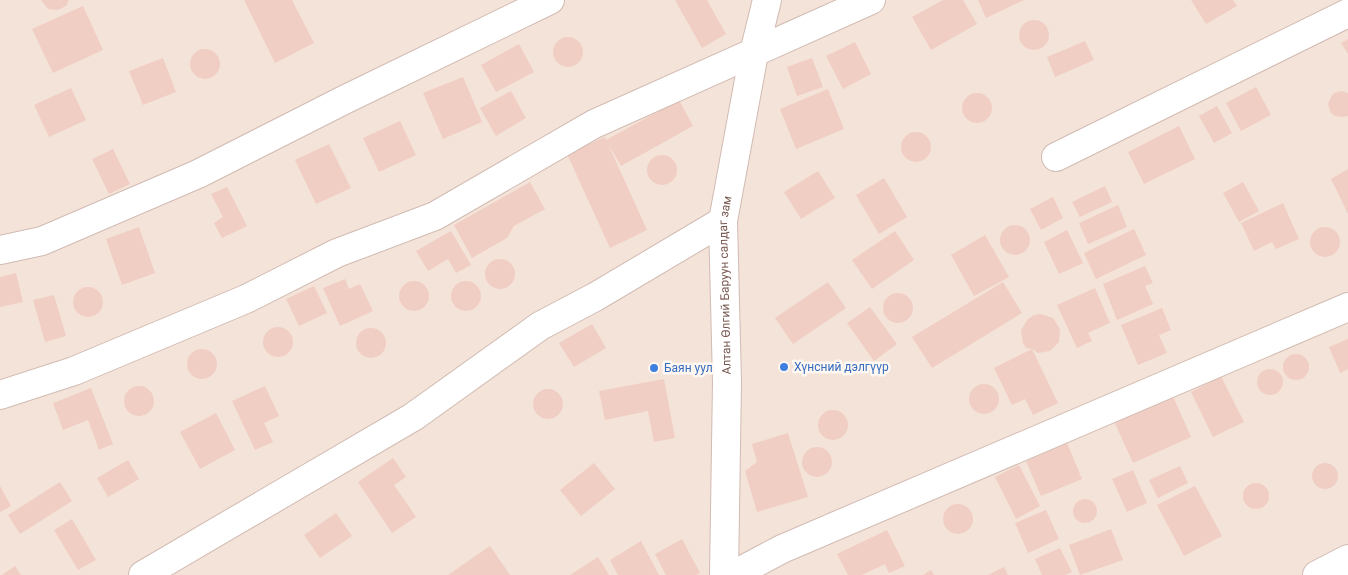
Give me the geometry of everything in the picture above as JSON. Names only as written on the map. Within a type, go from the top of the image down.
[{"type":"street","points":[[0,250],[42,241],[198,174],[344,100],[550,0]]},
{"type":"street","name":"Алтан Өлгий Баруун салдаг зам","points":[[724,575],[727,382],[723,221],[754,53],[767,0]]},
{"type":"street","points":[[0,395],[74,372],[246,298],[337,253],[435,216],[594,124],[871,0]]},
{"type":"street","points":[[1056,157],[1348,12]]},
{"type":"street","points":[[143,575],[413,417],[540,326],[595,297],[723,221]]},
{"type":"street","points":[[733,575],[782,549],[1348,306]]},
{"type":"street","points":[[1317,575],[1348,559]]},
{"type":"shaded area","points":[[0,0],[1348,0],[1348,575],[0,575]]},
{"type":"building","points":[[41,0],[69,0],[66,6],[58,10],[48,9]]},
{"type":"building","points":[[244,0],[292,0],[314,43],[275,63]]},
{"type":"building","points":[[675,0],[707,0],[726,34],[702,48]]},
{"type":"building","points":[[943,0],[963,0],[977,24],[931,50],[912,17]]},
{"type":"building","points":[[978,0],[1024,0],[986,18]]},
{"type":"building","points":[[1191,0],[1233,0],[1237,6],[1206,24]]},
{"type":"building","points":[[83,6],[103,50],[53,73],[32,29]]},
{"type":"building","points":[[1034,20],[1040,21],[1048,29],[1048,41],[1040,49],[1034,50],[1028,49],[1020,41],[1019,35],[1020,29],[1028,21]]},
{"type":"building","points":[[568,37],[574,38],[582,46],[582,58],[574,66],[568,67],[562,66],[554,58],[553,52],[554,46],[562,38]]},
{"type":"building","points":[[1348,39],[1348,54],[1341,43]]},
{"type":"building","points":[[1085,41],[1094,60],[1055,77],[1047,57]]},
{"type":"building","points":[[855,42],[871,74],[843,89],[826,56]]},
{"type":"building","points":[[519,44],[534,72],[496,92],[481,65]]},
{"type":"building","points":[[205,49],[211,50],[219,58],[219,70],[211,78],[205,79],[199,78],[191,70],[190,64],[191,58],[199,50]]},
{"type":"building","points":[[163,58],[176,92],[143,105],[129,71]]},
{"type":"building","points":[[812,58],[823,87],[797,96],[787,67]]},
{"type":"building","points":[[463,77],[482,122],[443,139],[423,93]]},
{"type":"building","points":[[1256,87],[1271,115],[1241,131],[1226,103]]},
{"type":"building","points":[[71,88],[86,120],[49,137],[34,105]]},
{"type":"building","points":[[828,89],[844,129],[796,149],[780,109]]},
{"type":"building","points":[[511,91],[526,118],[496,136],[480,108]]},
{"type":"building","points":[[1342,91],[1348,93],[1348,116],[1343,117],[1335,116],[1331,113],[1328,104],[1334,93]]},
{"type":"building","points":[[977,93],[983,94],[991,102],[991,114],[983,122],[977,123],[971,122],[963,114],[962,108],[963,102],[971,94]]},
{"type":"building","points":[[679,100],[693,126],[621,166],[608,144],[647,230],[610,248],[567,154],[605,137],[606,140]]},
{"type":"building","points":[[1217,106],[1232,133],[1214,143],[1199,116]]},
{"type":"building","points":[[400,121],[416,155],[379,172],[363,138]]},
{"type":"building","points":[[1179,126],[1195,159],[1144,184],[1128,152]]},
{"type":"building","points":[[916,132],[922,133],[930,141],[930,153],[922,161],[916,162],[910,161],[902,153],[901,147],[902,141],[910,133]]},
{"type":"building","points":[[329,144],[351,188],[316,204],[295,160]]},
{"type":"building","points":[[113,149],[130,184],[109,194],[92,159]]},
{"type":"building","points":[[662,155],[668,156],[676,164],[676,176],[668,184],[662,185],[656,184],[648,176],[647,170],[648,164],[656,156]]},
{"type":"building","points":[[1348,169],[1348,214],[1331,179]]},
{"type":"building","points":[[818,171],[835,198],[801,219],[784,192]]},
{"type":"building","points":[[884,178],[907,217],[879,234],[856,195]]},
{"type":"building","points":[[530,182],[545,209],[514,226],[507,238],[472,258],[454,225]]},
{"type":"building","points":[[1243,182],[1259,211],[1239,222],[1223,193]]},
{"type":"building","points":[[1105,186],[1112,202],[1080,217],[1072,202]]},
{"type":"building","points":[[227,187],[247,226],[222,238],[214,223],[223,217],[211,194]]},
{"type":"building","points":[[1053,197],[1063,218],[1041,230],[1030,209]]},
{"type":"building","points":[[1283,203],[1299,239],[1276,249],[1272,242],[1254,251],[1241,223]]},
{"type":"building","points":[[1118,205],[1127,227],[1088,244],[1079,223]]},
{"type":"building","points":[[1015,225],[1021,226],[1029,234],[1029,246],[1021,254],[1015,255],[1009,254],[1001,246],[1000,240],[1001,234],[1009,226]]},
{"type":"building","points":[[139,227],[155,273],[122,285],[106,239]]},
{"type":"building","points":[[1325,227],[1336,231],[1340,242],[1336,253],[1325,257],[1314,253],[1310,242],[1314,231]]},
{"type":"building","points":[[1134,229],[1146,255],[1096,279],[1084,253]]},
{"type":"building","points":[[1067,230],[1083,263],[1059,274],[1044,242]]},
{"type":"building","points":[[451,231],[471,265],[456,273],[448,259],[428,271],[416,251]]},
{"type":"building","points":[[895,231],[914,260],[872,289],[852,260]]},
{"type":"building","points":[[985,235],[1009,277],[974,296],[951,255]]},
{"type":"building","points":[[500,259],[506,260],[514,268],[514,280],[506,288],[500,289],[494,288],[486,280],[485,274],[486,268],[494,260]]},
{"type":"building","points":[[1145,266],[1153,283],[1145,286],[1153,304],[1117,320],[1103,284]]},
{"type":"building","points":[[16,273],[23,302],[0,307],[0,277]]},
{"type":"building","points":[[345,279],[349,289],[360,284],[373,311],[340,326],[323,288]]},
{"type":"building","points":[[414,281],[420,282],[428,290],[428,302],[420,310],[414,311],[408,310],[400,302],[399,296],[400,290],[408,282]]},
{"type":"building","points":[[466,281],[472,282],[480,290],[480,302],[472,310],[466,311],[460,310],[452,302],[451,296],[452,290],[460,282]]},
{"type":"building","points":[[828,282],[846,308],[793,344],[775,318]]},
{"type":"building","points":[[1003,282],[1022,313],[932,368],[912,337]]},
{"type":"building","points":[[314,286],[327,313],[299,326],[286,299]]},
{"type":"building","points":[[88,287],[94,288],[102,296],[102,308],[94,316],[88,317],[82,316],[74,308],[73,302],[74,296],[82,288]]},
{"type":"building","points":[[1095,288],[1110,323],[1088,333],[1092,341],[1077,348],[1057,305]]},
{"type":"building","points":[[898,293],[904,294],[912,302],[912,314],[904,322],[898,323],[892,322],[884,314],[883,308],[884,302],[892,294]]},
{"type":"building","points":[[54,295],[66,336],[45,342],[33,300]]},
{"type":"building","points":[[870,307],[897,344],[874,361],[847,323]]},
{"type":"building","points":[[1162,308],[1171,330],[1159,335],[1167,353],[1138,365],[1121,325]]},
{"type":"building","points":[[1041,314],[1053,318],[1060,329],[1059,342],[1050,351],[1038,353],[1026,348],[1023,343],[1021,330],[1028,319],[1034,315]]},
{"type":"building","points":[[592,324],[606,348],[574,367],[559,343]]},
{"type":"building","points":[[278,327],[284,328],[292,336],[292,348],[284,356],[278,357],[272,356],[264,348],[263,342],[264,336],[272,328]]},
{"type":"building","points":[[371,328],[377,329],[385,337],[385,349],[377,357],[371,358],[365,357],[357,349],[356,343],[357,337],[365,329]]},
{"type":"building","points":[[1348,339],[1348,369],[1340,373],[1329,347]]},
{"type":"building","points":[[202,349],[208,350],[216,358],[216,370],[208,378],[202,379],[196,378],[188,370],[187,364],[188,358],[196,350]]},
{"type":"building","points":[[1032,349],[1058,403],[1033,415],[1025,399],[1012,405],[994,368]]},
{"type":"building","points":[[1296,354],[1305,358],[1309,367],[1305,376],[1296,380],[1287,376],[1283,367],[1287,358]]},
{"type":"building","points":[[1270,369],[1279,373],[1283,382],[1279,391],[1270,395],[1261,391],[1257,382],[1261,373]]},
{"type":"building","points":[[1221,376],[1244,422],[1213,437],[1191,392]]},
{"type":"building","points":[[664,379],[675,438],[654,442],[648,411],[605,420],[599,391]]},
{"type":"building","points":[[984,384],[990,385],[998,393],[998,405],[990,413],[984,414],[978,413],[970,405],[969,399],[970,393],[978,385]]},
{"type":"building","points":[[139,386],[145,387],[153,395],[153,407],[145,415],[139,416],[133,415],[125,407],[124,401],[125,395],[133,387]]},
{"type":"building","points":[[265,386],[279,416],[264,423],[273,442],[255,450],[232,401]]},
{"type":"building","points":[[91,388],[113,444],[99,450],[88,420],[63,430],[53,403]]},
{"type":"building","points":[[548,389],[554,390],[562,398],[562,410],[554,418],[548,419],[542,418],[534,410],[533,404],[534,398],[542,390]]},
{"type":"building","points":[[1171,392],[1191,437],[1133,463],[1113,419]]},
{"type":"building","points":[[833,410],[843,415],[848,425],[843,435],[833,440],[823,435],[818,425],[823,415]]},
{"type":"building","points":[[216,413],[235,450],[200,469],[180,432]]},
{"type":"building","points":[[788,433],[808,497],[757,512],[745,471],[757,462],[752,444]]},
{"type":"building","points":[[1067,443],[1082,479],[1041,496],[1026,461]]},
{"type":"building","points":[[817,447],[827,452],[832,462],[827,472],[817,477],[807,472],[802,462],[807,452]]},
{"type":"building","points":[[393,458],[406,477],[394,485],[416,517],[392,533],[358,482]]},
{"type":"building","points":[[128,460],[139,479],[108,497],[97,478]]},
{"type":"building","points":[[594,463],[615,489],[581,516],[560,490]]},
{"type":"building","points":[[1325,463],[1334,467],[1338,476],[1334,485],[1325,489],[1316,485],[1312,476],[1316,467]]},
{"type":"building","points":[[1019,465],[1040,506],[1016,519],[995,477]]},
{"type":"building","points":[[1180,466],[1188,483],[1158,498],[1149,480]]},
{"type":"building","points":[[1133,470],[1147,503],[1127,512],[1112,479]]},
{"type":"building","points":[[60,482],[72,501],[20,534],[8,515]]},
{"type":"building","points":[[1256,483],[1265,487],[1269,496],[1265,505],[1256,509],[1247,505],[1243,496],[1247,487]]},
{"type":"building","points":[[0,486],[11,506],[0,512]]},
{"type":"building","points":[[1195,486],[1222,536],[1184,556],[1157,505]]},
{"type":"building","points":[[1085,499],[1093,503],[1097,511],[1093,519],[1085,523],[1077,519],[1073,511],[1077,503]]},
{"type":"building","points":[[958,504],[968,509],[973,519],[968,529],[958,534],[948,529],[943,519],[948,509]]},
{"type":"building","points":[[1046,510],[1059,539],[1028,553],[1015,523]]},
{"type":"building","points":[[336,513],[352,536],[320,558],[304,535]]},
{"type":"building","points":[[72,519],[96,560],[78,570],[54,530]]},
{"type":"building","points":[[1111,529],[1123,560],[1080,575],[1069,545]]},
{"type":"building","points":[[887,530],[905,566],[889,573],[885,564],[862,575],[848,575],[837,554]]},
{"type":"building","points":[[682,539],[700,573],[696,575],[666,575],[655,554]]},
{"type":"building","points":[[641,541],[659,575],[618,575],[610,560]]},
{"type":"building","points":[[490,546],[510,575],[448,575]]},
{"type":"building","points":[[1060,548],[1072,572],[1065,575],[1042,575],[1035,559]]},
{"type":"building","points":[[598,557],[609,575],[570,575]]},
{"type":"building","points":[[15,566],[21,575],[2,575]]},
{"type":"building","points":[[1004,567],[1008,575],[988,575]]},
{"type":"building","points":[[931,570],[934,575],[923,575]]},
{"type":"place","name":"Хүнсний дэлгүүр","points":[[784,367]]},
{"type":"place","name":"Баян уул","points":[[654,368]]}]
